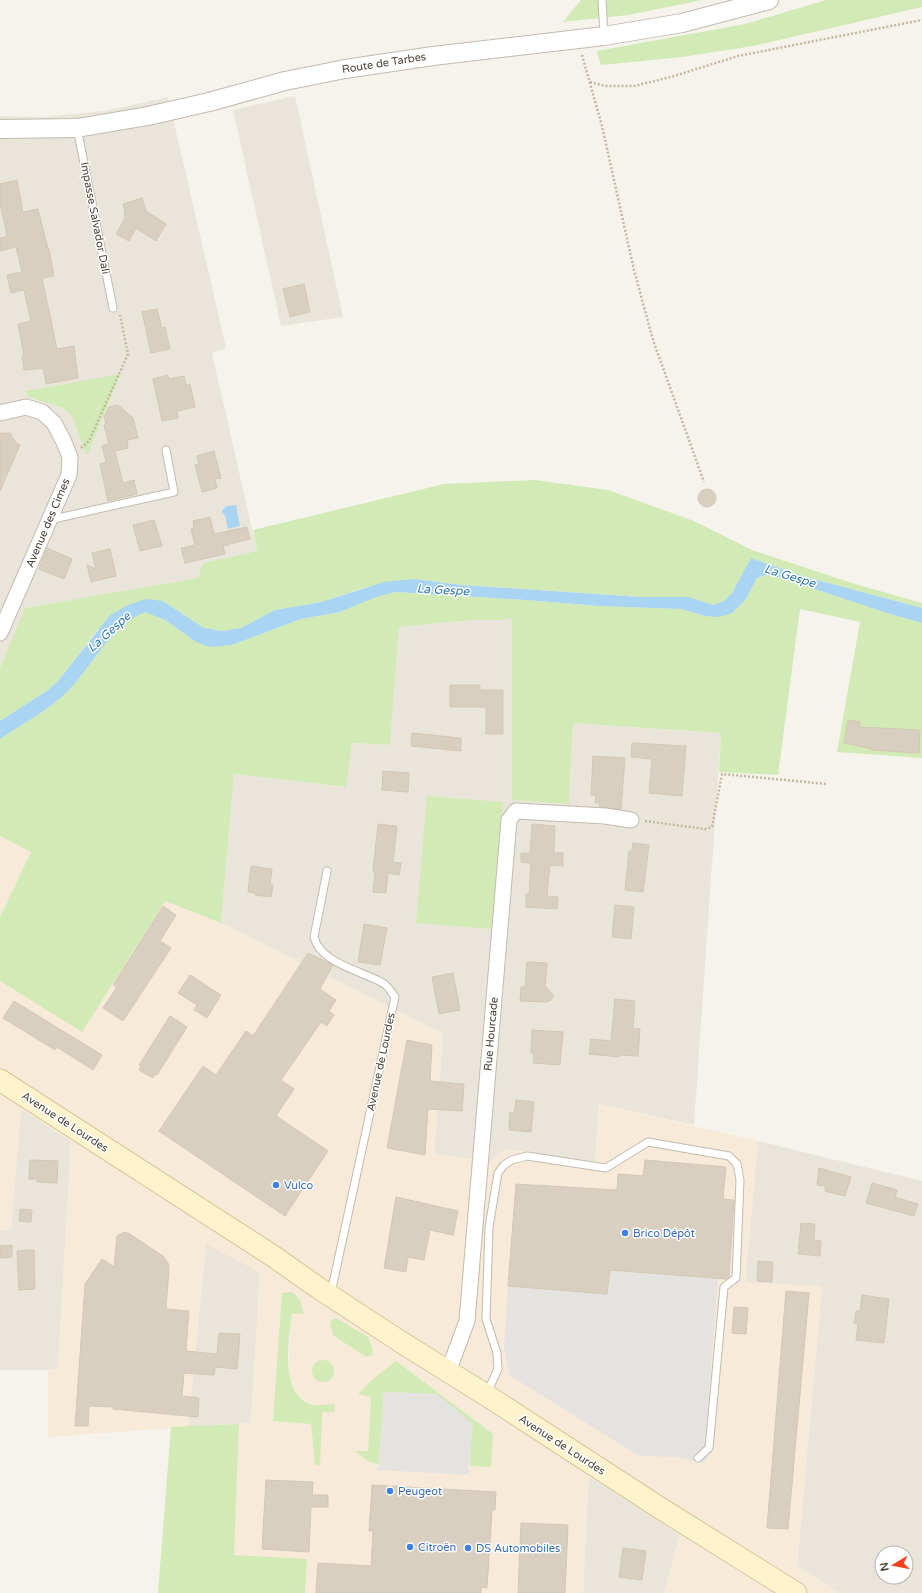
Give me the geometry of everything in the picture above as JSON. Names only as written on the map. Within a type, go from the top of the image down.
[{"type":"main road","name":"Avenue de Lourdes","points":[[0,1080],[273,1256],[317,1287],[448,1372],[486,1395],[653,1504],[796,1593]]},
{"type":"street","name":"Route de Tarbes","points":[[0,129],[77,128],[186,107],[285,81],[345,69],[433,56],[604,36],[682,23],[768,0]]},
{"type":"street","points":[[0,413],[26,407],[42,412],[54,423],[70,457]]},
{"type":"street","name":"Avenue des Cimes","points":[[0,633],[69,475],[70,457]]},
{"type":"street","name":"Rue Hourcade","points":[[448,1372],[467,1321],[509,820],[516,811],[605,816],[631,820]]},
{"type":"lane","points":[[602,0],[604,36]]},
{"type":"lane","name":"Impasse Salvador Dali","points":[[77,128],[113,308]]},
{"type":"lane","points":[[49,520],[174,492],[166,450]]},
{"type":"lane","name":"Avenue de Lourdes","points":[[327,871],[314,937],[316,946],[326,956],[384,984],[395,998],[330,1295]]},
{"type":"lane","points":[[486,1395],[498,1369],[497,1353],[486,1319],[488,1245],[495,1187],[498,1173],[504,1165],[512,1160],[527,1156],[606,1168],[648,1142],[729,1156],[737,1164],[740,1180],[736,1278],[724,1287],[709,1448],[698,1458]]},
{"type":"path","points":[[590,82],[605,86],[634,86],[671,77],[738,56],[922,20]]},
{"type":"path","points":[[576,39],[602,126],[634,270],[653,340],[704,482]]},
{"type":"path","points":[[70,457],[89,442],[128,354],[119,313],[113,308]]},
{"type":"path","points":[[631,820],[706,829],[712,827],[722,774],[827,784]]},
{"type":"shaded area","points":[[295,96],[343,317],[281,326],[233,110]]},
{"type":"shaded area","points":[[168,97],[226,348],[212,353],[257,551],[203,563],[199,578],[26,608],[0,668],[0,116],[42,117],[105,111]],"holes":[[[121,375],[87,456],[72,417],[63,408],[28,397],[25,391]]]},
{"type":"shaded area","points":[[512,617],[513,800],[569,804],[573,723],[721,733],[694,1125],[599,1104],[595,1163],[505,1149],[491,1162],[434,1154],[443,1034],[221,923],[234,774],[345,787],[352,743],[390,745],[399,627],[473,620],[504,620]]},
{"type":"shaded area","points":[[0,836],[31,852],[0,917]]},
{"type":"shaded area","points":[[165,901],[221,923],[443,1034],[434,1154],[491,1162],[505,1149],[595,1163],[599,1104],[758,1141],[745,1282],[822,1286],[797,1566],[839,1593],[664,1593],[680,1535],[589,1476],[583,1593],[305,1593],[307,1559],[234,1556],[239,1424],[251,1423],[260,1272],[206,1244],[188,1427],[48,1437],[48,1370],[58,1369],[71,1141],[21,1109],[11,1230],[0,1230],[0,981],[82,1031]],"holes":[[[293,1292],[304,1313],[292,1313],[289,1345],[289,1375],[295,1392],[301,1398],[313,1405],[315,1464],[311,1424],[273,1421]],[[396,1361],[379,1464],[369,1462],[368,1451],[371,1396],[358,1394]]]},
{"type":"shaded area","points":[[21,1109],[71,1141],[58,1370],[0,1370],[0,1230],[11,1229]]},
{"type":"shaded area","points":[[758,1141],[922,1181],[922,1593],[839,1593],[797,1566],[822,1286],[745,1283]]},
{"type":"shaded area","points":[[206,1243],[260,1272],[251,1423],[188,1427]]},
{"type":"shaded area","points":[[610,1270],[718,1279],[705,1443],[712,1451],[704,1463],[676,1457],[639,1456],[509,1375],[504,1348],[508,1286],[607,1294]]},
{"type":"shaded area","points":[[384,1392],[437,1394],[473,1424],[468,1475],[378,1470]]},
{"type":"shaded area","points":[[588,1476],[680,1535],[664,1593],[583,1593]]},
{"type":"green space","points":[[581,0],[703,0],[628,15],[563,22]]},
{"type":"green space","points":[[826,0],[922,0],[922,7],[753,46],[682,57],[601,65],[597,51],[745,24]]},
{"type":"green space","points":[[121,374],[87,456],[72,417],[63,408],[28,397],[25,391]]},
{"type":"green space","points":[[535,480],[608,490],[694,521],[752,550],[852,583],[922,603],[922,608],[802,576],[751,558],[732,593],[724,601],[713,605],[689,597],[640,597],[462,585],[414,579],[363,588],[321,602],[275,610],[241,628],[222,631],[204,628],[163,601],[98,629],[58,681],[48,690],[0,721],[0,668],[25,608],[198,578],[203,563],[257,551],[253,530],[444,484]]},
{"type":"green space","points":[[769,574],[922,623],[922,758],[837,752],[860,622],[800,609],[778,775],[719,772],[721,733],[573,723],[569,804],[512,800],[512,618],[504,620],[473,620],[399,627],[390,745],[352,743],[346,787],[234,774],[221,923],[165,901],[82,1032],[0,981],[0,917],[31,852],[0,836],[0,739],[60,699],[76,682],[112,636],[133,617],[145,611],[165,620],[196,642],[232,645],[301,619],[340,612],[376,597],[396,592],[599,606],[681,609],[705,616],[746,599],[757,578]]},
{"type":"green space","points":[[427,796],[503,802],[492,929],[416,923]]},
{"type":"green space","points":[[293,1292],[300,1300],[304,1314],[292,1313],[288,1351],[290,1378],[295,1390],[302,1399],[313,1405],[335,1404],[334,1412],[322,1412],[320,1466],[315,1464],[311,1424],[273,1421],[282,1293]]},
{"type":"green space","points":[[336,1318],[368,1337],[373,1351],[372,1355],[366,1357],[334,1336],[330,1325],[332,1320]]},
{"type":"green space","points":[[323,1360],[331,1363],[334,1371],[331,1379],[323,1382],[315,1379],[312,1371],[315,1363]]},
{"type":"green space","points":[[396,1361],[493,1434],[491,1467],[470,1466],[472,1424],[437,1394],[384,1392],[379,1464],[369,1462],[355,1451],[368,1451],[371,1397],[358,1394],[373,1379]]},
{"type":"green space","points":[[239,1424],[234,1555],[307,1559],[305,1593],[158,1593],[171,1427]]},
{"type":"water","points":[[236,505],[240,526],[228,529],[225,515],[222,512],[226,507]]},
{"type":"water","name":"La Gespe","points":[[751,558],[802,576],[922,608],[922,623],[769,574],[757,578],[746,599],[732,613],[719,617],[705,616],[681,609],[599,606],[396,592],[376,597],[340,612],[301,619],[232,645],[209,647],[196,642],[165,620],[145,612],[122,626],[112,636],[76,682],[60,699],[0,739],[0,721],[48,690],[58,681],[110,615],[128,605],[146,599],[163,601],[204,628],[222,631],[241,628],[275,610],[321,602],[384,582],[414,579],[462,585],[640,597],[689,597],[713,605],[724,601],[732,593]]},
{"type":"building","points":[[17,180],[23,212],[38,209],[49,249],[54,276],[42,278],[57,349],[74,346],[78,378],[46,384],[43,368],[24,370],[22,356],[24,355],[18,324],[31,321],[24,290],[11,293],[7,275],[22,272],[16,247],[0,251],[0,238],[7,236],[0,203],[0,184]]},
{"type":"building","points":[[142,198],[146,211],[166,224],[156,241],[136,228],[129,241],[116,234],[124,220],[125,212],[123,204]]},
{"type":"building","points":[[304,284],[310,312],[290,317],[283,289]]},
{"type":"building","points":[[157,309],[162,328],[165,327],[170,349],[151,353],[142,312]]},
{"type":"building","points":[[168,375],[169,379],[184,376],[186,385],[190,384],[195,407],[177,411],[178,418],[162,421],[153,379]]},
{"type":"building","points":[[118,405],[133,418],[138,438],[127,440],[128,448],[115,451],[123,483],[134,480],[137,494],[108,501],[100,464],[106,462],[102,446],[109,444],[104,426],[106,423],[104,417],[109,407]]},
{"type":"building","points":[[0,433],[10,433],[15,442],[20,445],[0,491]]},
{"type":"building","points":[[214,451],[221,478],[215,479],[217,488],[202,492],[195,465],[199,464],[197,456]]},
{"type":"building","points":[[707,489],[713,492],[716,498],[713,504],[707,507],[701,504],[698,498],[701,492]]},
{"type":"building","points":[[210,517],[214,534],[247,527],[250,539],[223,546],[225,554],[185,563],[181,548],[195,545],[191,529],[194,528],[193,521]]},
{"type":"building","points":[[154,520],[162,546],[140,551],[133,525]]},
{"type":"building","points":[[47,548],[72,559],[64,579],[39,569]]},
{"type":"building","points":[[110,549],[116,576],[91,582],[87,565],[96,569],[92,553]]},
{"type":"building","points":[[450,685],[480,685],[480,690],[503,690],[503,734],[486,734],[486,707],[450,707]]},
{"type":"building","points":[[848,720],[860,722],[859,727],[920,730],[919,753],[872,750],[844,743]]},
{"type":"building","points":[[412,733],[461,738],[461,751],[411,746]]},
{"type":"building","points":[[632,743],[686,746],[682,796],[649,793],[652,759],[631,757]]},
{"type":"building","points":[[593,756],[625,758],[621,809],[599,807],[600,803],[595,803],[596,795],[591,795]]},
{"type":"building","points":[[383,771],[409,773],[408,792],[382,790]]},
{"type":"building","points":[[378,824],[397,826],[393,862],[401,863],[399,875],[388,873],[386,893],[373,892],[375,872],[373,871]]},
{"type":"building","points":[[532,824],[555,826],[554,853],[563,853],[563,866],[550,865],[547,896],[558,897],[557,909],[526,907],[526,894],[529,894],[531,863],[521,862],[521,853],[530,853]]},
{"type":"building","points":[[633,843],[649,845],[643,892],[625,890],[629,851],[632,851]]},
{"type":"building","points":[[251,866],[272,869],[270,885],[273,885],[271,897],[255,895],[256,893],[248,892]]},
{"type":"building","points":[[615,905],[634,907],[631,939],[612,937]]},
{"type":"building","points":[[163,906],[176,915],[160,941],[171,948],[123,1021],[103,1008],[117,987],[113,985]]},
{"type":"building","points":[[364,924],[387,928],[380,965],[358,962]]},
{"type":"building","points":[[308,953],[333,965],[320,989],[336,1000],[329,1011],[334,1015],[327,1026],[321,1022],[281,1080],[294,1089],[276,1116],[328,1151],[285,1216],[159,1131],[203,1066],[216,1075],[246,1031],[253,1036]]},
{"type":"building","points":[[527,962],[547,963],[545,986],[554,996],[550,1001],[520,1001],[521,987],[525,987]]},
{"type":"building","points":[[453,973],[460,1010],[439,1014],[432,977]]},
{"type":"building","points":[[190,975],[221,995],[207,1018],[194,1010],[197,1005],[178,993]]},
{"type":"building","points":[[615,999],[635,1001],[633,1028],[640,1029],[638,1056],[619,1055],[619,1057],[589,1054],[591,1039],[611,1041]]},
{"type":"building","points":[[14,1001],[102,1055],[93,1070],[57,1047],[55,1050],[3,1018]]},
{"type":"building","points":[[170,1016],[187,1027],[157,1075],[155,1074],[153,1078],[139,1070],[141,1066],[139,1065]]},
{"type":"building","points":[[532,1030],[563,1032],[560,1065],[533,1063],[534,1054],[531,1053]]},
{"type":"building","points":[[407,1040],[432,1045],[430,1081],[464,1084],[462,1111],[428,1109],[425,1155],[387,1148]]},
{"type":"building","points":[[516,1100],[534,1102],[531,1132],[509,1130],[510,1112],[514,1113]]},
{"type":"building","points":[[30,1160],[58,1161],[57,1183],[37,1182],[37,1179],[29,1179]]},
{"type":"building","points":[[645,1160],[726,1167],[723,1199],[734,1200],[729,1277],[726,1279],[610,1270],[607,1294],[508,1286],[516,1184],[617,1190],[618,1174],[643,1176]]},
{"type":"building","points":[[819,1168],[851,1177],[845,1196],[825,1191],[825,1186],[817,1185]]},
{"type":"building","points":[[872,1183],[897,1190],[895,1197],[918,1204],[914,1216],[866,1203]]},
{"type":"building","points":[[396,1197],[458,1211],[453,1235],[430,1230],[424,1260],[408,1257],[406,1272],[384,1268]]},
{"type":"building","points":[[20,1209],[32,1210],[31,1222],[19,1221]]},
{"type":"building","points":[[801,1223],[815,1224],[814,1240],[821,1241],[820,1256],[798,1254]]},
{"type":"building","points":[[124,1232],[128,1233],[163,1256],[168,1263],[169,1268],[166,1309],[189,1311],[186,1351],[217,1354],[219,1333],[240,1334],[237,1369],[215,1367],[214,1375],[184,1373],[182,1396],[199,1398],[198,1417],[113,1409],[113,1407],[89,1406],[88,1426],[75,1426],[85,1284],[102,1259],[114,1267],[117,1236]]},
{"type":"building","points":[[12,1245],[12,1257],[0,1258],[0,1246]]},
{"type":"building","points":[[34,1250],[35,1289],[19,1290],[17,1251]]},
{"type":"building","points":[[758,1261],[773,1262],[772,1282],[757,1281]]},
{"type":"building","points":[[786,1291],[809,1293],[788,1529],[767,1528]]},
{"type":"building","points":[[862,1295],[889,1299],[884,1343],[856,1340],[858,1324],[854,1323],[856,1311],[860,1311]]},
{"type":"building","points":[[734,1307],[748,1308],[746,1334],[732,1333]]},
{"type":"building","points":[[266,1480],[313,1482],[312,1495],[328,1495],[328,1507],[311,1507],[309,1552],[262,1549]]},
{"type":"building","name":"Citroën","points":[[372,1485],[496,1492],[495,1510],[492,1510],[487,1588],[481,1587],[481,1593],[316,1593],[318,1563],[371,1566],[373,1531],[369,1531]]},
{"type":"building","points":[[521,1523],[568,1525],[565,1593],[518,1593]]},
{"type":"building","points":[[623,1548],[646,1551],[642,1580],[619,1577]]},
{"type":"place","name":"Vulco","points":[[276,1185]]},
{"type":"place","name":"Brico Dépôt","points":[[625,1233]]},
{"type":"place","name":"Peugeot","points":[[390,1491]]},
{"type":"place","name":"Citroën","points":[[410,1547]]},
{"type":"place","name":"DS Automobiles","points":[[468,1548]]}]
